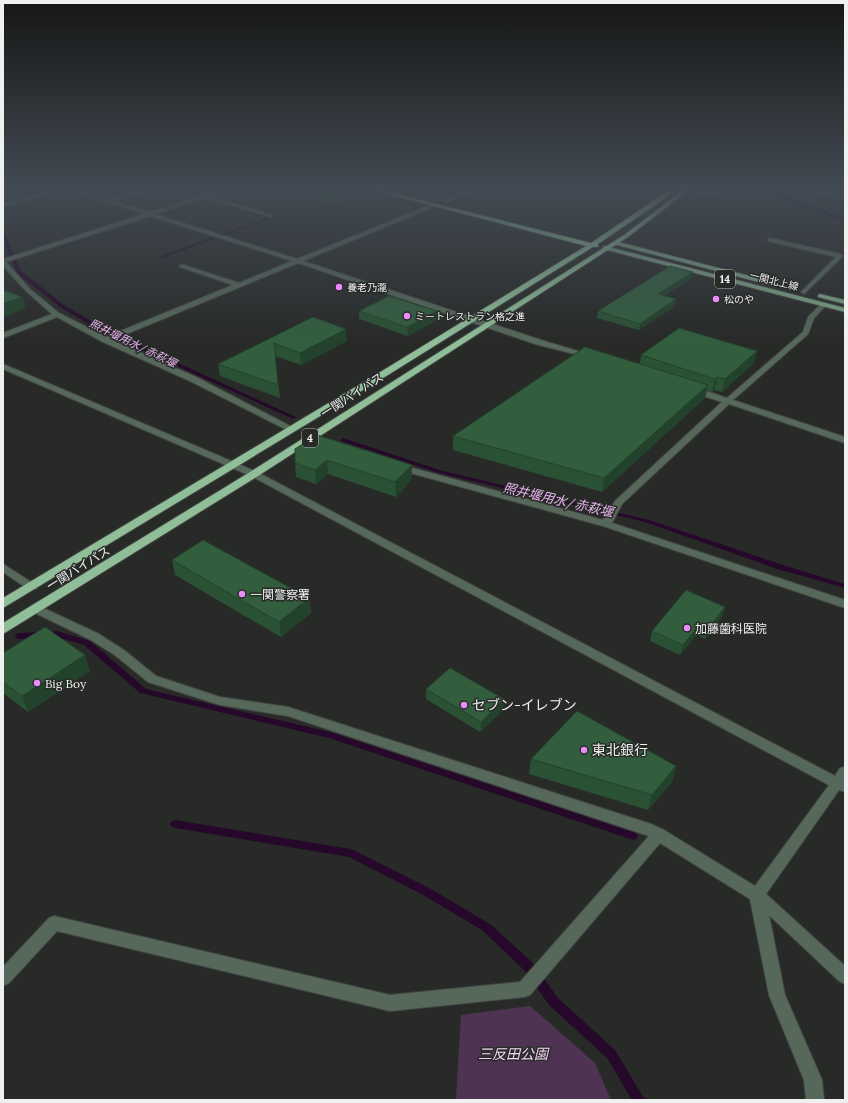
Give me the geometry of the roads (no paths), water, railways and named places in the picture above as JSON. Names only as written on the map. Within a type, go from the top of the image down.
[{"type":"highway","points":[[580,239],[599,244]]},
{"type":"highway","points":[[583,239],[599,244]]},
{"type":"highway","name":"一関バイパス","points":[[3,629],[254,474],[314,440],[487,325],[605,239]]},
{"type":"highway","name":"一関バイパス","points":[[3,604],[472,319],[599,244],[615,243],[620,239]]},
{"type":"main road","name":"一関北上線","points":[[615,243],[845,302]]},
{"type":"main road","name":"一関北上線","points":[[599,244],[845,310]]},
{"type":"street","points":[[70,239],[3,261],[28,290],[57,314],[106,340],[193,379],[292,429]]},
{"type":"street","points":[[229,239],[538,342],[596,358]]},
{"type":"street","points":[[106,340],[350,239]]},
{"type":"street","points":[[770,240],[840,256],[804,292]]},
{"type":"street","points":[[182,266],[239,285]]},
{"type":"street","points":[[606,524],[618,503],[728,401],[806,333],[811,317],[824,304]]},
{"type":"street","points":[[3,336],[57,314]]},
{"type":"street","points":[[3,366],[254,474],[843,781],[757,895],[777,995],[813,1080],[815,1100]]},
{"type":"street","points":[[684,387],[845,440]]},
{"type":"street","points":[[388,464],[606,524],[845,604]]},
{"type":"street","points":[[3,567],[32,587]]},
{"type":"street","points":[[37,609],[95,637],[120,653],[152,679],[220,701],[288,712],[651,830],[757,895],[845,976]]},
{"type":"street","points":[[3,978],[54,923],[390,1003],[524,989],[658,834]]},
{"type":"waterway","name":"照井堰用水/赤萩堰","points":[[5,239],[19,272],[62,306],[104,331],[293,417]]},
{"type":"waterway","points":[[161,257],[210,239]]},
{"type":"waterway","name":"照井堰用水/赤萩堰","points":[[343,440],[441,472],[647,521],[780,567],[845,586]]},
{"type":"waterway","points":[[19,636],[57,634],[87,643],[143,691],[330,735],[633,836]]},
{"type":"waterway","points":[[175,824],[351,853],[427,892],[486,927],[527,965],[554,1002],[611,1054],[639,1100]]},
{"type":"place","name":"養老乃瀧","points":[[339,287]]},
{"type":"place","name":"松のや","points":[[716,299]]},
{"type":"place","name":"ミートレストラン格之進","points":[[407,316]]},
{"type":"place","name":"一関警察署","points":[[242,594]]},
{"type":"place","name":"加藤歯科医院","points":[[687,628]]},
{"type":"place","name":"Big Boy","points":[[37,683]]},
{"type":"place","name":"セブン-イレブン","points":[[464,705]]},
{"type":"place","name":"東北銀行","points":[[584,750]]},
{"type":"park label","name":"三反田公園","points":[[513,1054]]}]
